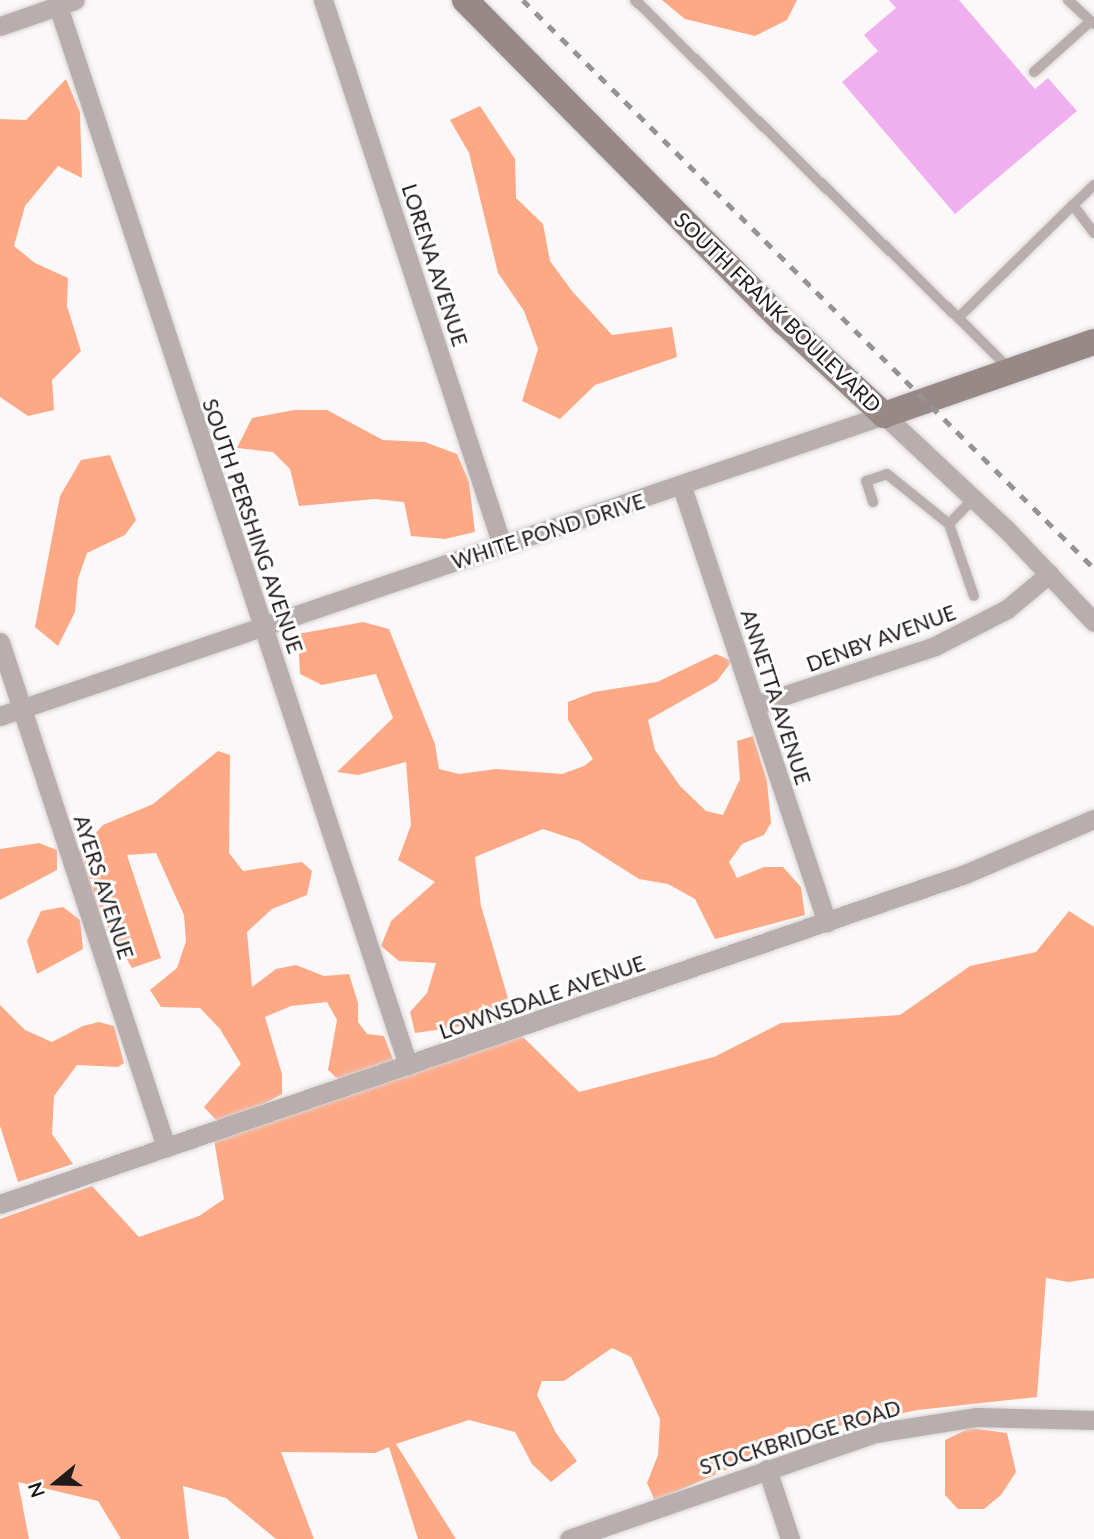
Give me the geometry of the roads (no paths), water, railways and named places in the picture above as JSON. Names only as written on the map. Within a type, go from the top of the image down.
[{"type":"street","name":"LORENA AVENUE","points":[[323,0],[502,545]]},
{"type":"street","name":"SOUTH FRANK BOULEVARD","points":[[464,0],[784,322],[973,499],[1049,573],[1094,622]]},
{"type":"street","points":[[0,26],[63,2]]},
{"type":"street","name":"SOUTH PERSHING AVENUE","points":[[63,2],[262,627],[408,1065]]},
{"type":"street","name":"WHITE POND DRIVE","points":[[0,716],[681,486],[1094,342]]},
{"type":"street","name":"ANNETTA AVENUE","points":[[681,486],[827,923]]},
{"type":"street","name":"DENBY AVENUE","points":[[755,705],[935,646],[1007,609],[1049,573]]},
{"type":"street","name":"AYERS AVENUE","points":[[0,642],[166,1147]]},
{"type":"street","name":"LOWNSDALE AVENUE","points":[[0,1204],[827,923],[1039,846],[1094,819]]},
{"type":"street","name":"STOCKBRIDGE ROAD","points":[[569,1539],[875,1433],[923,1423],[976,1417],[1094,1420]]},
{"type":"street","points":[[767,1469],[790,1539]]},
{"type":"lane","points":[[635,0],[1012,371]]},
{"type":"lane","points":[[1034,72],[1092,23],[1068,0]]},
{"type":"lane","points":[[958,318],[1094,185]]},
{"type":"lane","points":[[1073,205],[1094,233]]},
{"type":"lane","points":[[873,502],[866,481],[887,474],[949,524],[974,596]]},
{"type":"lane","points":[[949,524],[973,499]]},
{"type":"railway","points":[[523,0],[1094,568]]}]
